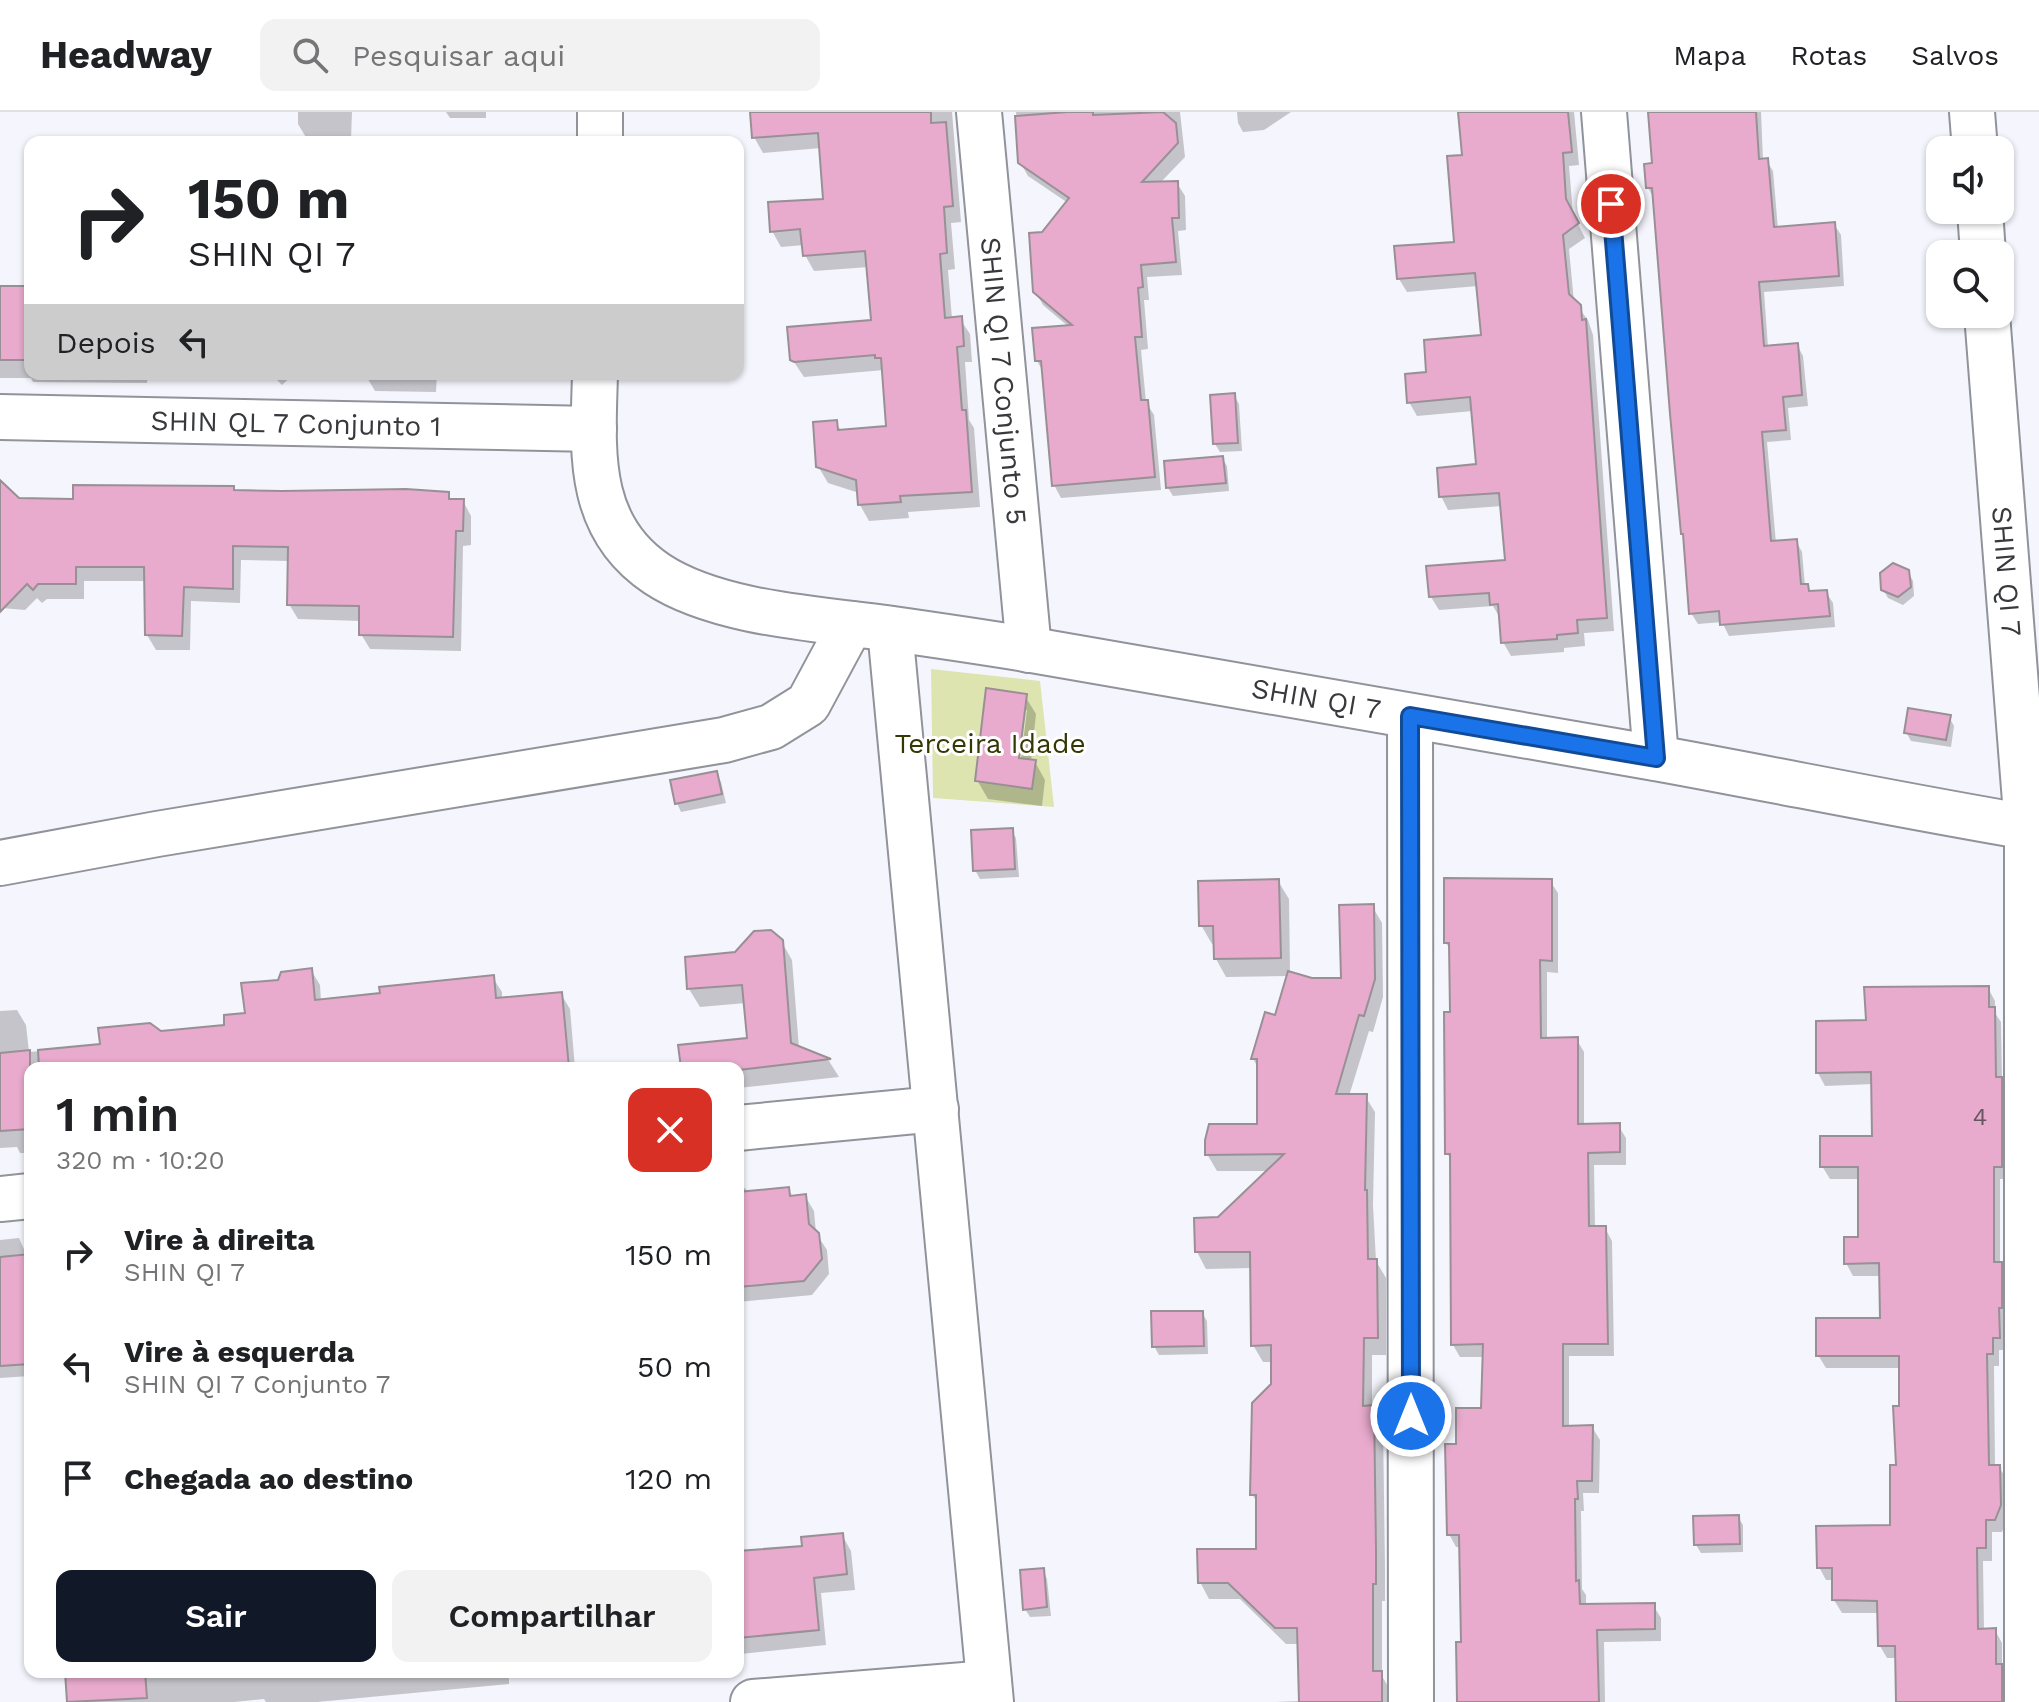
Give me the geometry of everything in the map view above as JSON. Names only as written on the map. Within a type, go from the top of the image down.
[{"type":"street","points":[[600,112],[600,136]]},
{"type":"street","name":"SHIN QI 7 Conjunto 5","points":[[979,112],[1029,650]]},
{"type":"street","points":[[1604,112],[1656,758]]},
{"type":"street","points":[[1972,112],[1974,136]]},
{"type":"street","name":"SHIN QI 7","points":[[595,380],[595,475],[602,504],[612,525],[640,561],[659,575],[714,600],[779,613],[1029,650],[1656,758],[2033,828],[2022,537],[1989,328]]},
{"type":"street","name":"SHIN QL 7 Conjunto 1","points":[[0,417],[594,429]]},
{"type":"street","points":[[0,863],[724,740],[771,727],[808,704],[870,626]]},
{"type":"street","points":[[753,1702],[990,1692],[936,1109],[870,626]]},
{"type":"street","points":[[1410,716],[1411,1702]]},
{"type":"street","points":[[2027,1702],[2033,828]]},
{"type":"street","points":[[744,1127],[936,1109]]},
{"type":"street","points":[[0,1199],[24,1197]]},
{"type":"green space","name":"Terceira Idade","points":[[931,669],[1040,681],[1054,807],[933,798]]},
{"type":"building","points":[[750,112],[931,112],[931,123],[946,122],[953,206],[944,207],[947,253],[940,254],[945,318],[962,316],[964,346],[957,347],[962,410],[966,410],[972,492],[900,496],[901,502],[858,505],[856,480],[816,467],[813,422],[837,420],[838,430],[886,426],[881,358],[875,358],[875,355],[794,362],[790,360],[787,327],[871,320],[865,251],[803,256],[800,229],[770,232],[768,202],[823,199],[818,133],[752,138]]},
{"type":"building","points":[[1093,112],[1093,115],[1163,112],[1176,123],[1178,143],[1142,182],[1178,181],[1179,218],[1172,218],[1176,262],[1141,265],[1143,287],[1138,288],[1142,337],[1135,337],[1141,400],[1148,400],[1155,477],[1052,486],[1041,361],[1035,361],[1032,328],[1072,325],[1033,292],[1029,233],[1042,232],[1069,198],[1018,163],[1015,116]]},
{"type":"building","points":[[1458,112],[1568,112],[1572,152],[1563,153],[1566,199],[1579,223],[1563,235],[1569,294],[1581,305],[1582,320],[1586,319],[1607,618],[1577,620],[1578,633],[1557,635],[1557,639],[1501,643],[1498,604],[1490,605],[1489,593],[1429,597],[1426,566],[1505,560],[1499,493],[1439,497],[1437,468],[1476,464],[1470,397],[1407,403],[1405,374],[1426,372],[1424,340],[1481,335],[1475,273],[1397,279],[1394,246],[1454,242],[1447,156],[1462,155]]},
{"type":"building","points":[[1648,112],[1756,112],[1759,159],[1768,158],[1774,227],[1835,222],[1839,276],[1759,282],[1764,346],[1798,343],[1802,395],[1783,397],[1786,430],[1762,432],[1771,541],[1797,539],[1801,584],[1808,584],[1809,591],[1827,590],[1830,616],[1720,625],[1719,611],[1689,614],[1652,188],[1646,188],[1644,164],[1652,163]]},
{"type":"building","points":[[0,286],[24,286],[24,360],[0,360]]},
{"type":"building","points":[[1235,393],[1238,443],[1213,444],[1210,395]]},
{"type":"building","points":[[1223,456],[1226,483],[1166,488],[1164,461]]},
{"type":"building","points":[[0,480],[19,498],[73,499],[73,485],[449,492],[449,499],[464,499],[463,531],[456,531],[453,637],[359,635],[359,606],[287,605],[288,547],[233,546],[233,589],[184,587],[182,636],[145,635],[144,567],[76,567],[76,584],[38,584],[33,590],[27,584],[0,612]]},
{"type":"building","points":[[1893,563],[1909,570],[1911,587],[1898,597],[1881,590],[1880,573]]},
{"type":"building","points":[[986,688],[1027,694],[1019,758],[1036,760],[1032,789],[975,781]]},
{"type":"building","points":[[1908,708],[1951,715],[1946,740],[1904,733]]},
{"type":"building","points":[[717,771],[722,794],[675,804],[670,780]]},
{"type":"building","points":[[1013,828],[1015,869],[973,871],[971,830]]},
{"type":"building","points":[[1444,878],[1552,879],[1552,961],[1540,960],[1541,1038],[1578,1037],[1578,1124],[1620,1123],[1620,1152],[1588,1153],[1589,1226],[1606,1226],[1608,1344],[1563,1344],[1563,1426],[1593,1425],[1592,1481],[1577,1481],[1578,1499],[1575,1499],[1576,1581],[1579,1580],[1580,1604],[1655,1603],[1655,1629],[1597,1630],[1599,1702],[1457,1702],[1456,1642],[1461,1642],[1459,1535],[1447,1535],[1445,1444],[1456,1444],[1456,1408],[1481,1408],[1483,1344],[1451,1345],[1450,1154],[1445,1154],[1444,1012],[1450,1012],[1449,943],[1444,943]]},
{"type":"building","points":[[1279,879],[1281,958],[1214,959],[1213,926],[1199,926],[1198,881]]},
{"type":"building","points":[[1374,904],[1375,979],[1364,1016],[1359,1015],[1336,1094],[1367,1094],[1365,1190],[1368,1259],[1377,1259],[1378,1338],[1364,1338],[1363,1406],[1374,1405],[1376,1584],[1373,1584],[1373,1671],[1382,1671],[1382,1702],[1299,1702],[1297,1628],[1275,1628],[1228,1583],[1198,1583],[1197,1549],[1256,1549],[1256,1495],[1250,1495],[1252,1403],[1271,1384],[1271,1345],[1251,1346],[1250,1252],[1195,1252],[1194,1218],[1218,1217],[1284,1154],[1205,1155],[1209,1124],[1257,1124],[1257,1059],[1251,1059],[1265,1012],[1275,1015],[1288,971],[1312,978],[1341,978],[1339,905]]},
{"type":"building","points":[[771,930],[783,940],[791,1043],[831,1059],[744,1069],[744,1062],[680,1062],[678,1045],[747,1038],[742,985],[687,989],[685,957],[735,952],[754,931]]},
{"type":"building","points":[[312,968],[315,1000],[380,993],[379,987],[494,975],[496,998],[562,992],[568,1062],[39,1062],[38,1050],[100,1044],[98,1028],[150,1023],[161,1031],[224,1025],[224,1015],[245,1013],[241,983],[278,980],[281,972]]},
{"type":"building","points":[[1989,986],[1989,1007],[1995,1007],[1996,1077],[2002,1077],[2002,1167],[1994,1167],[1994,1262],[2002,1262],[2002,1308],[1999,1308],[2000,1338],[1993,1338],[1993,1354],[1987,1354],[1989,1465],[2000,1465],[2001,1505],[1995,1520],[1986,1520],[1986,1548],[1977,1548],[1978,1629],[1996,1628],[1996,1664],[2002,1664],[2002,1702],[1896,1702],[1895,1646],[1878,1646],[1877,1601],[1832,1600],[1832,1568],[1817,1568],[1816,1526],[1890,1525],[1890,1465],[1896,1465],[1893,1406],[1899,1406],[1899,1356],[1816,1356],[1816,1318],[1880,1318],[1879,1263],[1844,1264],[1844,1237],[1858,1237],[1858,1167],[1820,1167],[1820,1136],[1872,1136],[1871,1072],[1816,1073],[1816,1021],[1866,1020],[1864,987]]},
{"type":"building","points":[[30,1050],[30,1062],[24,1062],[24,1129],[0,1131],[0,1053]]},
{"type":"building","points":[[789,1187],[790,1196],[806,1194],[809,1224],[819,1233],[822,1259],[804,1281],[744,1286],[744,1191]]},
{"type":"building","points":[[24,1255],[24,1364],[0,1366],[0,1257]]},
{"type":"building","points":[[1151,1311],[1203,1311],[1204,1346],[1152,1347]]},
{"type":"building","points":[[1739,1515],[1740,1544],[1694,1545],[1693,1516]]},
{"type":"building","points":[[843,1533],[847,1574],[814,1578],[819,1630],[744,1637],[744,1551],[802,1546],[801,1537]]},
{"type":"building","points":[[1044,1568],[1047,1607],[1023,1610],[1020,1570]]},
{"type":"building","points":[[65,1678],[145,1678],[147,1698],[67,1702]]},
{"type":"route","points":[[1411,1416],[1410,716],[1656,758],[1611,204]]}]
